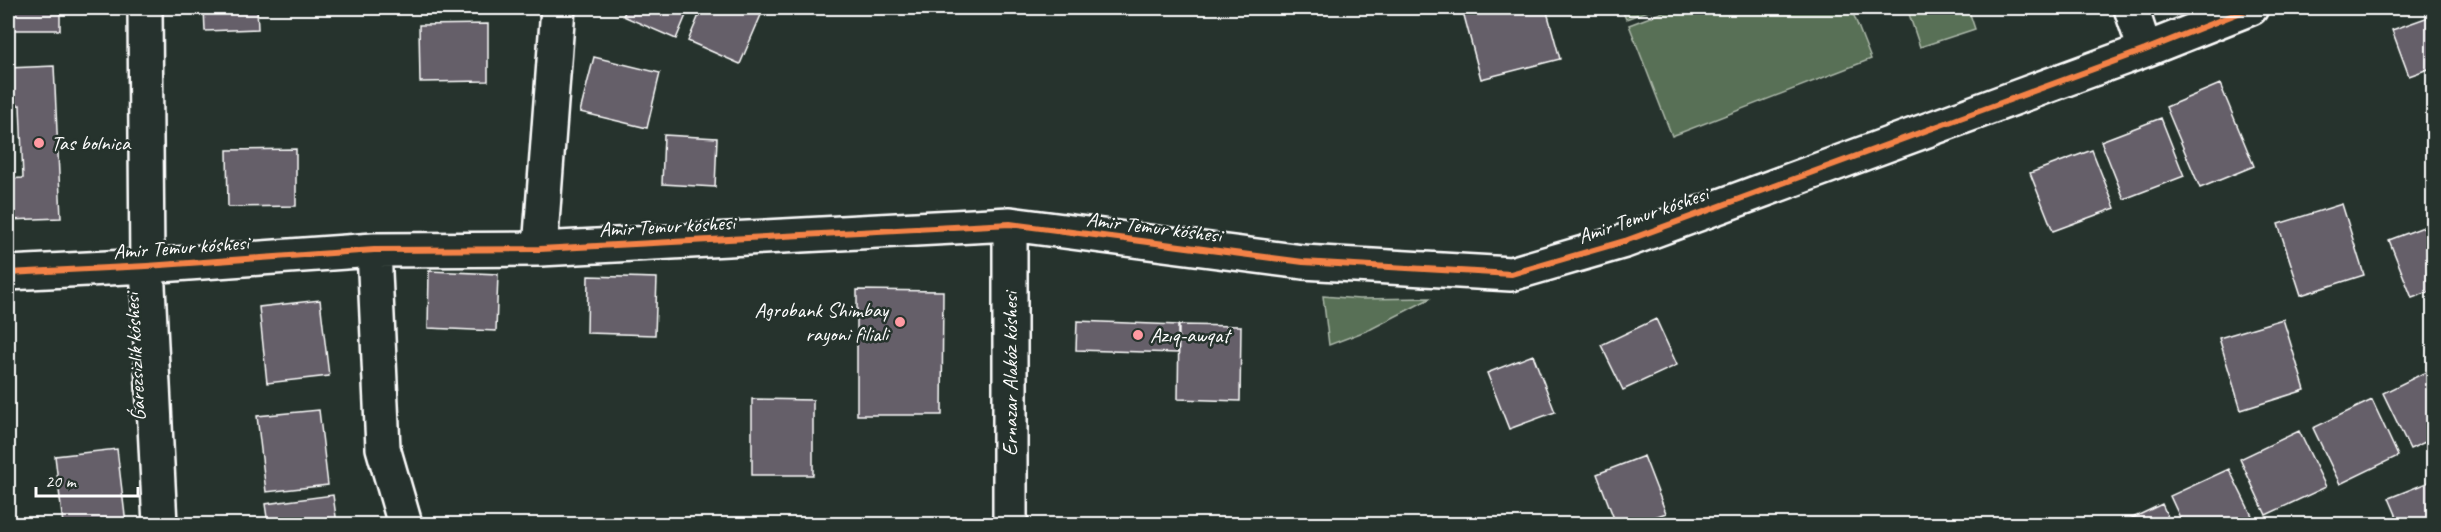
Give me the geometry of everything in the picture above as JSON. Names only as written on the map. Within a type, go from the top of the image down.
[{"type":"street","name":"Ǵarezsizlik kóshesi","points":[[145,8],[147,266],[160,525]]},
{"type":"street","points":[[540,249],[558,8]]},
{"type":"street","points":[[2131,8],[2145,50]]},
{"type":"street","name":"Amir Temur kóshesi","points":[[8,273],[374,250],[540,249],[1010,224],[1303,262],[1511,274],[1625,242],[2145,50],[2251,8]]},
{"type":"street","name":"Ernazar Alakóz kóshesi","points":[[1010,224],[1010,525]]},
{"type":"street","points":[[374,250],[382,448],[405,525]]},
{"type":"green space","points":[[1621,8],[1656,8],[1626,19]]},
{"type":"green space","points":[[1674,8],[1851,8],[1871,59],[1672,136],[1629,25]]},
{"type":"green space","points":[[1907,8],[1968,8],[1975,29],[1920,47]]},
{"type":"green space","points":[[1323,296],[1359,299],[1431,298],[1371,329],[1329,345]]},
{"type":"building","points":[[8,8],[60,8],[60,30],[8,30]]},
{"type":"building","points":[[204,8],[257,8],[258,29],[205,31]]},
{"type":"building","points":[[627,8],[689,8],[676,39],[623,16]]},
{"type":"building","points":[[702,8],[764,8],[740,64],[688,41]]},
{"type":"building","points":[[1462,8],[1546,8],[1560,59],[1481,79]]},
{"type":"building","points":[[2434,15],[2434,67],[2409,76],[2392,30]]},
{"type":"building","points":[[488,24],[488,81],[420,82],[419,25]]},
{"type":"building","points":[[594,57],[660,73],[647,128],[580,112]]},
{"type":"building","points":[[54,66],[61,218],[8,220],[8,179],[23,178],[20,105],[8,106],[8,68]]},
{"type":"building","points":[[2220,84],[2254,166],[2200,188],[2166,107]]},
{"type":"building","points":[[2161,118],[2184,176],[2124,199],[2101,141]]},
{"type":"building","points":[[664,135],[717,138],[715,187],[662,184]]},
{"type":"building","points":[[296,149],[296,206],[228,207],[227,150]]},
{"type":"building","points":[[2092,150],[2115,208],[2053,231],[2030,173]]},
{"type":"building","points":[[2342,204],[2364,275],[2301,295],[2278,224]]},
{"type":"building","points":[[2434,223],[2434,290],[2412,298],[2389,240]]},
{"type":"building","points":[[429,271],[498,274],[496,331],[428,328]]},
{"type":"building","points":[[588,276],[657,278],[655,335],[587,333]]},
{"type":"building","name":"Agrobank Shimbay rayoni filiali","points":[[857,290],[943,291],[942,415],[857,415]]},
{"type":"building","points":[[320,300],[329,376],[267,383],[259,307]]},
{"type":"building","points":[[1656,319],[1677,365],[1623,390],[1601,345]]},
{"type":"building","points":[[2283,319],[2305,390],[2241,410],[2219,338]]},
{"type":"building","points":[[1077,321],[1178,325],[1178,353],[1076,350]]},
{"type":"building","points":[[1179,325],[1241,326],[1240,401],[1178,399]]},
{"type":"building","points":[[1533,355],[1555,412],[1509,429],[1487,373]]},
{"type":"building","points":[[2434,368],[2434,438],[2410,449],[2383,393]]},
{"type":"building","points":[[752,399],[813,400],[813,475],[752,475]]},
{"type":"building","points":[[2372,400],[2398,456],[2340,484],[2313,428]]},
{"type":"building","points":[[319,410],[328,485],[266,492],[257,416]]},
{"type":"building","points":[[2299,431],[2326,487],[2266,515],[2240,459]]},
{"type":"building","points":[[117,449],[126,524],[63,524],[55,456]]},
{"type":"building","points":[[1644,456],[1666,513],[1635,524],[1616,524],[1597,474]]},
{"type":"building","points":[[2229,469],[2256,524],[2183,524],[2170,496]]},
{"type":"building","points":[[2434,480],[2434,524],[2400,524],[2389,498]]},
{"type":"building","points":[[333,495],[337,524],[268,524],[265,504]]},
{"type":"building","points":[[2162,504],[2171,524],[2120,524]]},
{"type":"cycle path","points":[[8,273],[374,250],[540,249],[1010,224],[1303,262],[1511,274],[1625,241],[2145,50],[2251,8]]},
{"type":"place","name":"Tas bolnica","points":[[39,143]]},
{"type":"place","name":"Agrobank Shimbay rayoni filiali","points":[[900,322]]},
{"type":"place","name":"Azıq-awqat","points":[[1138,335]]}]
